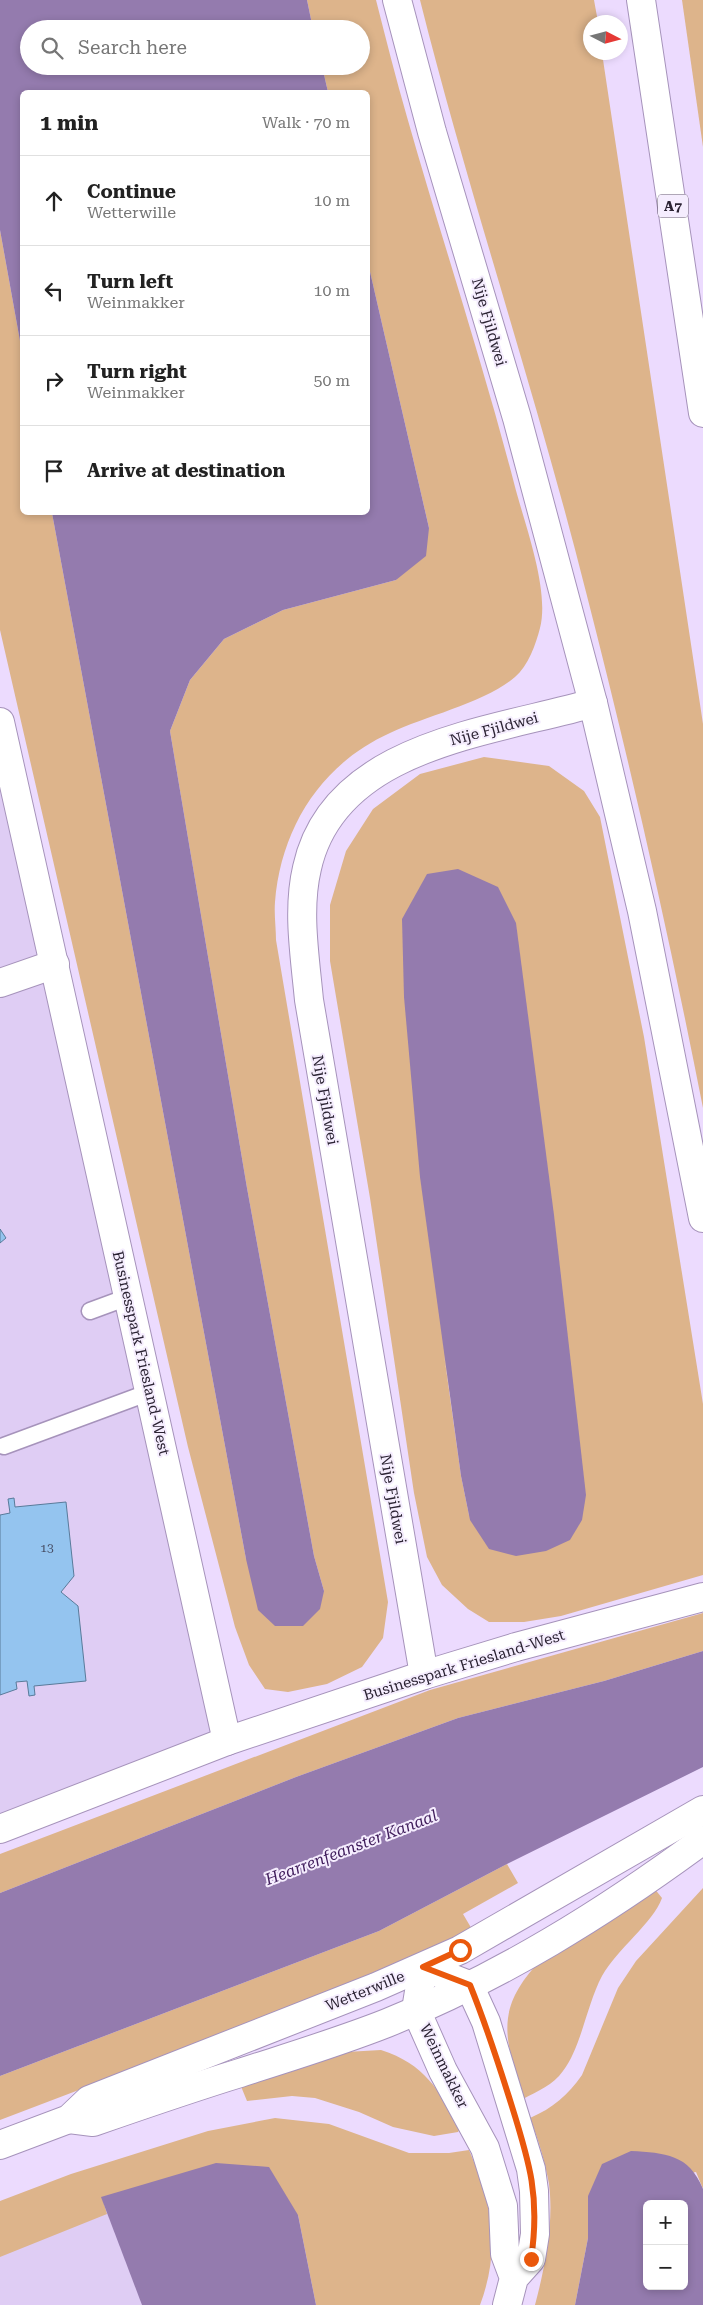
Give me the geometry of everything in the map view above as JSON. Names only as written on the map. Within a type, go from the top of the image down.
[{"type":"main road","name":"Nije Fjildwei","points":[[397,0],[432,132],[517,418],[594,703],[644,920],[703,1218]]},
{"type":"main road","name":"A7","points":[[641,0],[703,413]]},
{"type":"main road","name":"Nije Fjildwei","points":[[424,1675],[309,1000],[303,924],[307,868],[321,831],[345,798],[362,783],[400,758],[445,742],[594,703]]},
{"type":"main road","name":"Businesspark Friesland-West","points":[[0,722],[227,1741]]},
{"type":"main road","points":[[0,983],[55,964]]},
{"type":"main road","name":"Businesspark Friesland-West","points":[[0,1826],[227,1741],[424,1675],[516,1647],[703,1597]]},
{"type":"main road","name":"Wetterwille","points":[[0,2145],[69,2119],[88,2100],[271,2029],[460,1950],[703,1810]]},
{"type":"main road","name":"Wetterwille","points":[[69,2119],[93,2122],[333,2043],[416,2010],[470,1985],[551,1943],[621,1899],[703,1840]]},
{"type":"main road","points":[[423,1967],[470,1985],[490,2035],[531,2169],[535,2234],[531,2259],[514,2278],[507,2305]]},
{"type":"main road","name":"Weinmakker","points":[[423,1967],[416,2010],[443,2071],[485,2148],[503,2206],[505,2254],[514,2278]]},
{"type":"lane","points":[[90,1311],[128,1297]]},
{"type":"lane","points":[[4,1446],[150,1392]]},
{"type":"shaded area","points":[[307,0],[376,0],[407,117],[489,391],[529,536],[539,576],[542,612],[540,628],[534,648],[528,661],[515,677],[489,694],[390,733],[365,746],[344,762],[325,781],[309,801],[296,824],[286,849],[279,875],[275,907],[276,940],[388,1602],[383,1638],[362,1667],[327,1684],[288,1692],[265,1689],[249,1665],[235,1627],[188,1447],[0,630],[0,230],[20,341],[20,515],[52,515],[246,1559],[324,1591],[314,1556],[247,1188],[170,731],[190,680],[224,639],[283,610],[396,580],[429,528],[370,272],[370,90],[328,90],[324,75],[370,75],[370,20],[311,20]]},
{"type":"shaded area","points":[[420,0],[594,0],[597,15],[583,15],[583,60],[603,60],[703,724],[703,1108],[677,978],[648,849],[586,592],[546,444],[439,74]]},
{"type":"shaded area","points":[[682,0],[703,0],[703,147]]},
{"type":"shaded area","points":[[0,727],[227,1741],[0,1819]]},
{"type":"shaded area","points":[[484,757],[549,766],[584,791],[600,817],[644,1037],[703,1404],[703,1575],[561,1616],[524,1622],[489,1622],[468,1609],[442,1585],[427,1557],[414,1493],[370,1198],[330,961],[330,905],[346,851],[373,809],[420,774]],"holes":[[[444,1354],[470,1520],[461,1476]]]},
{"type":"shaded area","points":[[703,1613],[703,1651],[604,1681],[458,1718],[296,1777],[0,1893],[0,1854],[430,1690]]},
{"type":"shaded area","points":[[507,1864],[518,1883],[463,1914],[473,1931],[323,1997],[0,2120],[0,2076],[379,1931]]},
{"type":"shaded area","points":[[654,1888],[662,1898],[651,1917],[616,1956],[602,1976],[592,1999],[575,2050],[563,2071],[545,2087],[523,2099],[508,2043],[507,2027],[509,2011],[524,1980],[539,1962]]},
{"type":"shaded area","points":[[703,1888],[703,2189],[696,2172],[588,2196],[588,2238],[575,2305],[535,2305],[548,2245],[550,2199],[545,2167],[530,2118],[553,2105],[577,2082],[582,2075],[618,1988],[636,1961]]},
{"type":"shaded area","points":[[381,2050],[409,2063],[429,2080],[461,2127],[458,2132],[434,2136],[393,2127],[359,2112],[315,2098],[292,2096],[247,2101],[240,2084],[346,2052]]},
{"type":"shaded area","points":[[275,2118],[329,2124],[409,2153],[449,2153],[469,2150],[483,2189],[491,2226],[490,2265],[480,2305],[316,2305],[298,2215],[102,2197],[107,2214],[0,2257],[0,2201],[71,2174],[208,2131]]},
{"type":"shaded area","points":[[121,2182],[159,2305],[0,2305],[0,2227]]},
{"type":"water","points":[[0,0],[307,0],[311,20],[20,20],[20,75],[324,75],[328,90],[20,90],[20,341],[0,230]]},
{"type":"water","points":[[370,272],[429,528],[426,556],[396,580],[283,610],[224,639],[190,680],[170,731],[247,1188],[314,1556],[324,1591],[320,1609],[303,1626],[275,1626],[258,1610],[246,1559],[52,515],[370,515]]},
{"type":"water","points":[[458,869],[498,887],[516,923],[554,1215],[586,1495],[582,1520],[570,1540],[546,1551],[516,1556],[489,1549],[470,1520],[461,1476],[420,1177],[404,997],[402,919],[427,874]]},
{"type":"water","name":"Hearrenfeanster Kanaal","points":[[703,1651],[703,1767],[507,1864],[379,1931],[0,2076],[0,1893],[296,1777],[458,1718],[604,1681]]},
{"type":"water","points":[[631,2151],[665,2155],[683,2162],[691,2169],[703,2189],[703,2305],[575,2305],[588,2238],[588,2196],[602,2164]]},
{"type":"water","points":[[216,2163],[269,2167],[298,2215],[316,2305],[142,2305],[101,2197]]},
{"type":"building","points":[[0,1229],[6,1238],[0,1243]]},
{"type":"building","points":[[14,1498],[15,1507],[66,1502],[74,1576],[61,1592],[78,1606],[86,1681],[34,1686],[35,1695],[29,1696],[27,1681],[16,1682],[17,1689],[0,1695],[0,1515],[10,1513],[8,1499]]},
{"type":"route","points":[[460,1950],[423,1967],[470,1985],[486,2022],[526,2146],[531,2169],[534,2192],[535,2234],[531,2259]]}]
